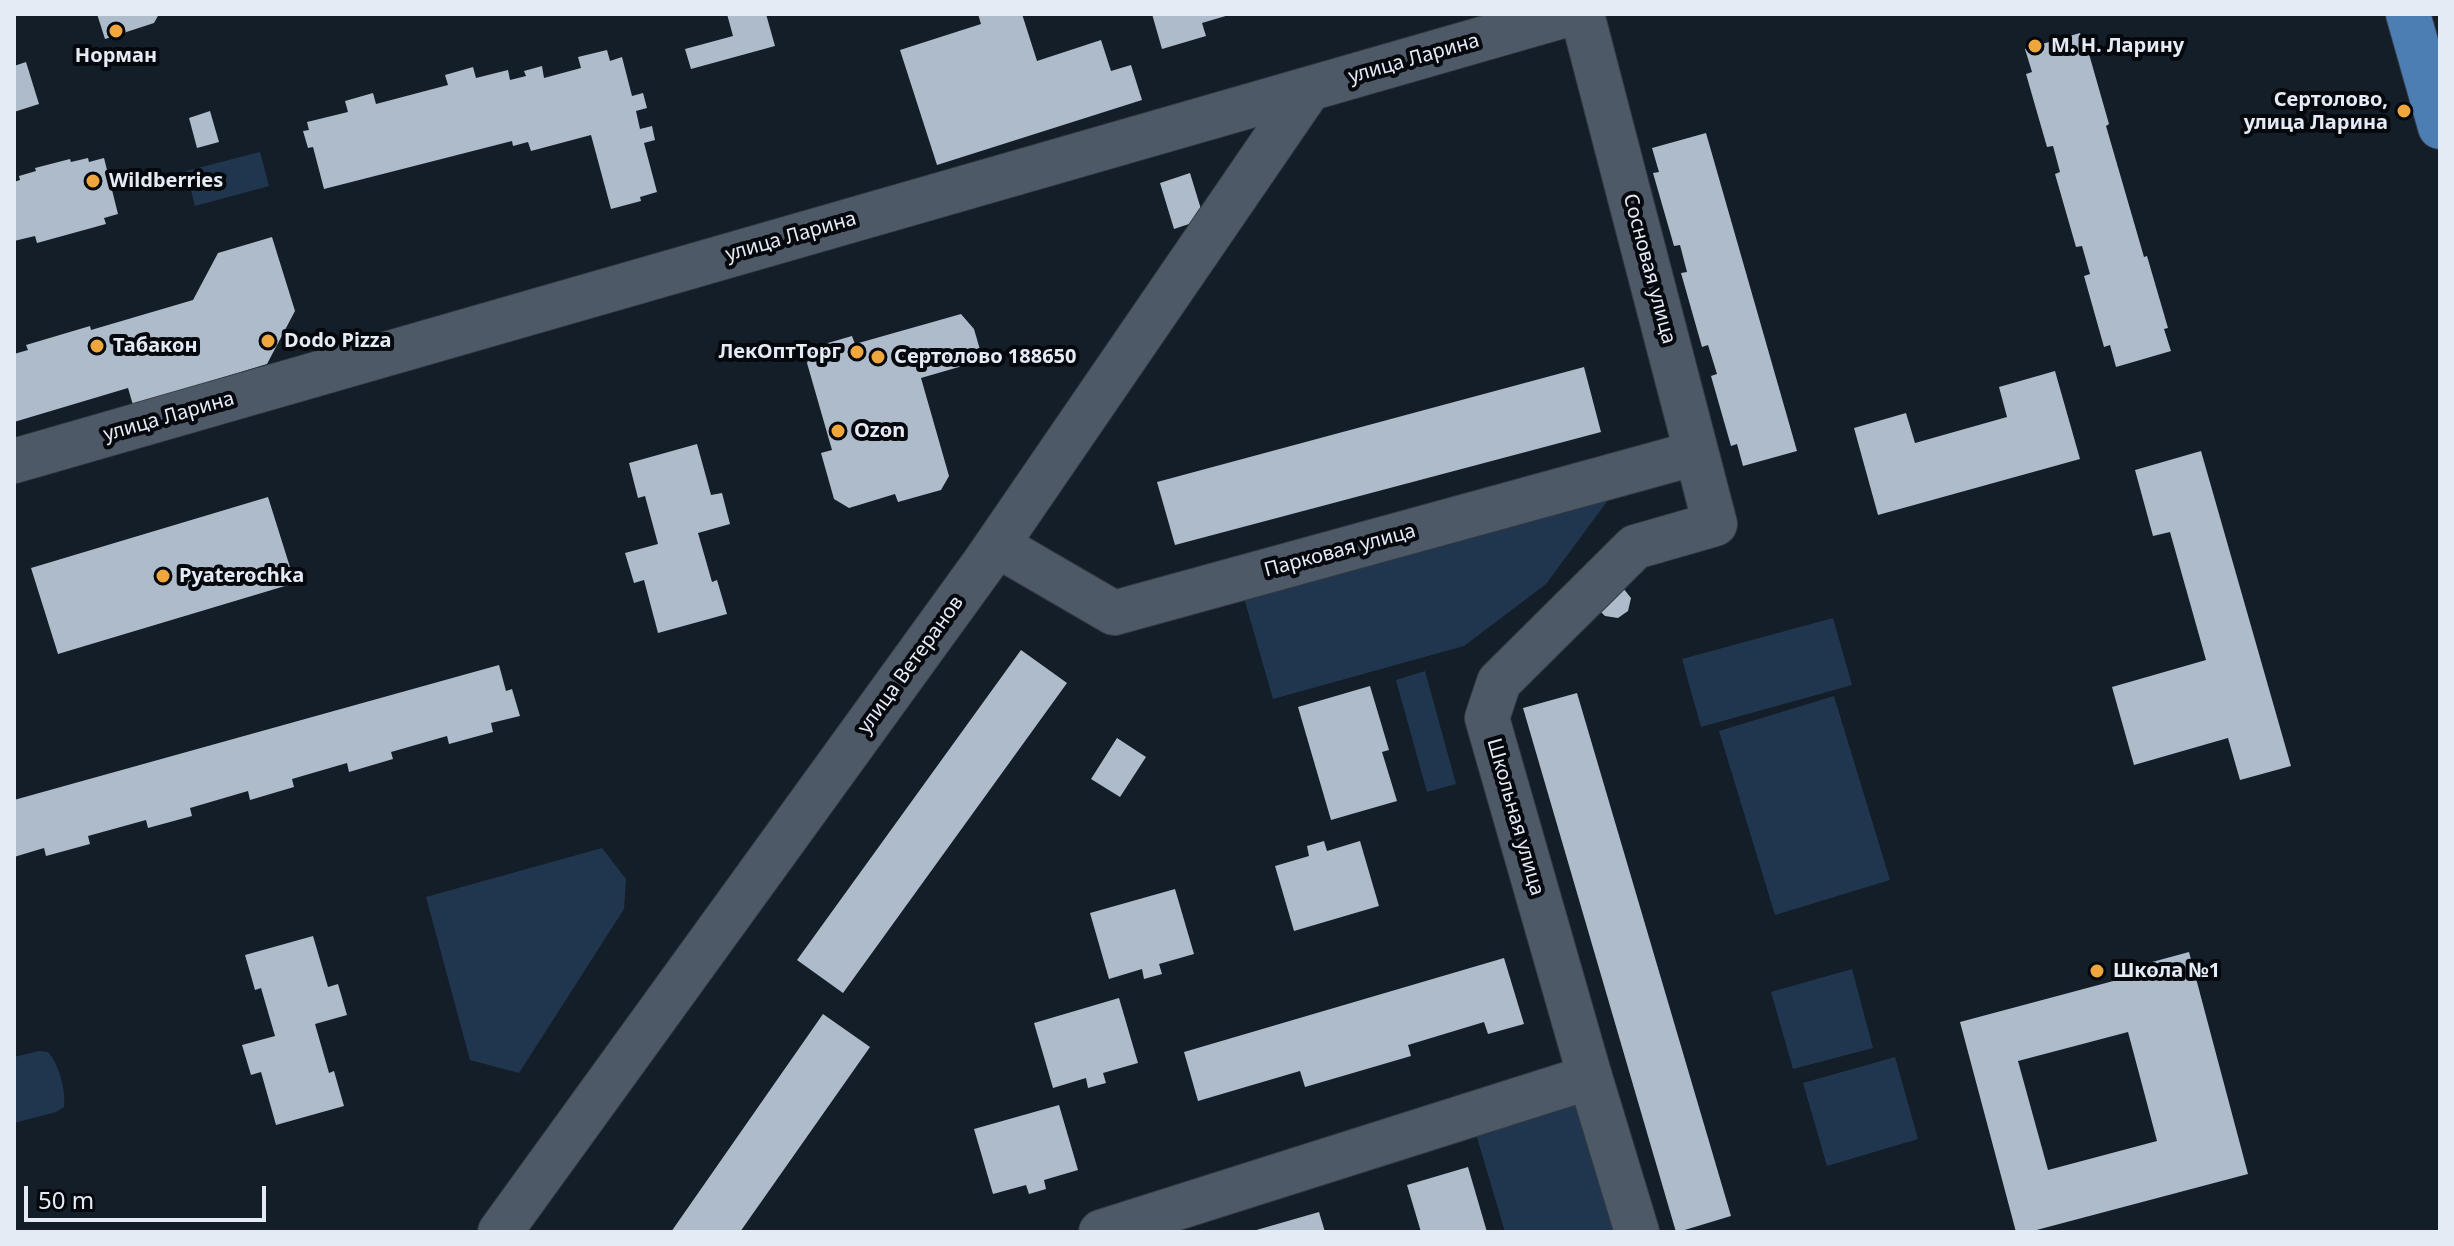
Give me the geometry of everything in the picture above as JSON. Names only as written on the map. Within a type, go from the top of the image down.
[{"type":"main road","points":[[2408,14],[2440,127]]},
{"type":"street","name":"улица Ларина","points":[[14,461],[1569,14]]},
{"type":"street","name":"Сосновая улица","points":[[1582,14],[1715,524]]},
{"type":"street","name":"улица Ветеранов","points":[[500,1232],[997,545],[1309,89]]},
{"type":"street","name":"Парковая улица","points":[[997,545],[1114,613],[1696,453]]},
{"type":"street","name":"Школьная улица","points":[[1637,1232],[1487,718],[1499,682],[1635,547],[1715,524]]},
{"type":"street","points":[[1101,1232],[1590,1077]]},
{"type":"shaded area","points":[[260,152],[269,186],[195,206],[186,171]]},
{"type":"shaded area","points":[[1611,496],[1546,584],[1464,646],[1273,699],[1244,598]]},
{"type":"shaded area","points":[[1833,618],[1852,685],[1701,727],[1682,659]]},
{"type":"shaded area","points":[[1425,671],[1456,784],[1427,792],[1396,680]]},
{"type":"shaded area","points":[[1834,696],[1890,880],[1775,915],[1719,731]]},
{"type":"shaded area","points":[[602,848],[626,879],[624,909],[519,1073],[470,1060],[426,897]]},
{"type":"shaded area","points":[[1852,969],[1873,1048],[1793,1069],[1771,992]]},
{"type":"shaded area","points":[[48,1052],[55,1063],[63,1085],[64,1107],[14,1123],[14,1057]]},
{"type":"shaded area","points":[[1895,1057],[1918,1139],[1827,1166],[1803,1083]]},
{"type":"shaded area","points":[[1572,1105],[1581,1106],[1621,1232],[1505,1232],[1476,1134]]},
{"type":"building","name":"Норман","points":[[97,14],[159,14],[154,23],[105,39]]},
{"type":"building","points":[[727,14],[766,14],[775,46],[691,69],[685,49],[733,36]]},
{"type":"building","points":[[978,14],[1022,14],[1037,61],[1101,40],[1111,71],[1131,65],[1142,100],[937,165],[900,50],[981,24]]},
{"type":"building","points":[[1152,14],[1229,15],[1202,23],[1206,36],[1162,49]]},
{"type":"building","points":[[2080,33],[2109,124],[2106,126],[2144,257],[2147,256],[2168,328],[2164,329],[2171,351],[2116,367],[2110,345],[2104,347],[2084,276],[2090,274],[2082,246],[2076,247],[2055,174],[2060,172],[2053,146],[2047,147],[2026,74],[2032,72],[2025,49]]},
{"type":"building","points":[[607,50],[610,61],[622,57],[632,96],[643,93],[647,108],[636,111],[640,129],[652,126],[655,140],[644,143],[657,192],[640,197],[641,201],[611,209],[591,135],[531,151],[528,142],[513,146],[512,141],[324,189],[313,147],[308,148],[303,131],[309,130],[307,122],[348,112],[345,101],[373,93],[376,104],[448,85],[445,75],[473,67],[476,78],[508,70],[510,80],[526,76],[524,71],[542,66],[544,78],[581,68],[578,57]]},
{"type":"building","points":[[26,62],[39,104],[14,112],[14,66]]},
{"type":"building","points":[[210,111],[219,142],[197,148],[189,118]]},
{"type":"building","points":[[1706,133],[1797,451],[1743,466],[1737,444],[1731,446],[1711,376],[1717,374],[1708,345],[1702,347],[1681,273],[1687,272],[1680,245],[1674,246],[1653,173],[1659,172],[1652,148]]},
{"type":"building","points":[[88,158],[89,162],[104,158],[118,214],[104,218],[106,224],[37,243],[35,236],[14,241],[14,182],[20,180],[19,176],[36,171],[35,168]]},
{"type":"building","points":[[1190,173],[1204,219],[1174,229],[1160,183]]},
{"type":"building","points":[[272,237],[295,311],[267,364],[133,405],[128,388],[14,422],[14,354],[28,350],[26,345],[90,326],[91,330],[193,300],[218,253]]},
{"type":"building","points":[[961,314],[974,329],[983,360],[921,378],[949,476],[941,490],[898,502],[895,494],[849,508],[834,499],[821,453],[832,450],[807,363],[814,347],[852,336],[855,344]]},
{"type":"building","points":[[1584,367],[1601,432],[1175,545],[1157,482]]},
{"type":"building","points":[[2055,371],[2080,459],[1878,515],[1854,428],[1906,413],[1915,443],[2007,417],[1999,387]]},
{"type":"building","points":[[697,444],[711,495],[722,493],[730,524],[698,533],[712,582],[717,580],[727,614],[658,633],[644,580],[634,583],[625,553],[658,544],[645,496],[638,498],[629,463]]},
{"type":"building","points":[[2201,451],[2291,766],[2240,780],[2228,738],[2134,765],[2112,687],[2206,660],[2170,532],[2153,536],[2135,470]]},
{"type":"building","name":"Pyaterochka","points":[[268,497],[295,583],[58,654],[31,568]]},
{"type":"building","points":[[1623,588],[1631,598],[1628,611],[1618,618],[1605,616],[1600,611]]},
{"type":"building","points":[[1021,650],[1067,683],[843,993],[797,960]]},
{"type":"building","points":[[499,665],[506,691],[512,689],[520,716],[491,723],[493,732],[449,744],[447,736],[391,752],[393,759],[349,772],[347,763],[292,779],[294,787],[250,800],[248,791],[190,808],[192,816],[148,828],[146,820],[88,836],[90,844],[46,856],[44,848],[14,857],[14,800]]},
{"type":"building","points":[[1370,686],[1389,750],[1382,752],[1397,801],[1331,820],[1298,707]]},
{"type":"building","points":[[1577,693],[1731,1216],[1678,1232],[1523,708]]},
{"type":"building","points":[[1117,738],[1146,757],[1120,797],[1091,779]]},
{"type":"building","points":[[1324,841],[1327,851],[1360,841],[1379,906],[1294,931],[1275,866],[1309,856],[1307,846]]},
{"type":"building","points":[[1175,889],[1194,954],[1159,964],[1162,974],[1144,979],[1142,969],[1109,979],[1090,913]]},
{"type":"building","points":[[313,936],[328,987],[338,984],[347,1015],[315,1024],[329,1073],[334,1071],[344,1106],[276,1125],[261,1072],[251,1075],[242,1045],[275,1036],[261,988],[255,990],[245,955]]},
{"type":"building","points":[[2189,952],[2248,1174],[2029,1232],[2016,1232],[1960,1022],[2132,976],[2130,968]],"holes":[[[2128,1032],[2157,1141],[2048,1170],[2018,1061]]]},
{"type":"building","points":[[1504,958],[1524,1024],[1488,1034],[1484,1022],[1408,1045],[1411,1056],[1305,1087],[1300,1071],[1198,1101],[1184,1052]]},
{"type":"building","points":[[1119,998],[1138,1063],[1103,1073],[1106,1083],[1088,1088],[1086,1078],[1053,1088],[1034,1023]]},
{"type":"building","points":[[823,1014],[870,1047],[740,1232],[671,1232]]},
{"type":"building","points":[[1059,1105],[1078,1170],[1044,1180],[1046,1189],[1029,1194],[1026,1185],[993,1194],[974,1129]]},
{"type":"building","points":[[1468,1167],[1487,1232],[1421,1232],[1407,1185]]},
{"type":"building","points":[[1319,1212],[1325,1232],[1253,1231]]},
{"type":"place","name":"Норман","points":[[116,31]]},
{"type":"place","name":"М. Н. Ларину","points":[[2035,46]]},
{"type":"place","name":"Сертолово, улица Ларина","points":[[2404,111]]},
{"type":"place","name":"Wildberries","points":[[93,181]]},
{"type":"place","name":"Dodo Pizza","points":[[268,341]]},
{"type":"place","name":"Табакон","points":[[97,346]]},
{"type":"place","name":"ЛекОптТорг","points":[[857,352]]},
{"type":"place","name":"Сертолово 188650","points":[[878,357]]},
{"type":"place","name":"Ozon","points":[[838,431]]},
{"type":"place","name":"Pyaterochka","points":[[163,576]]},
{"type":"place","name":"Школа №1","points":[[2097,971]]}]
